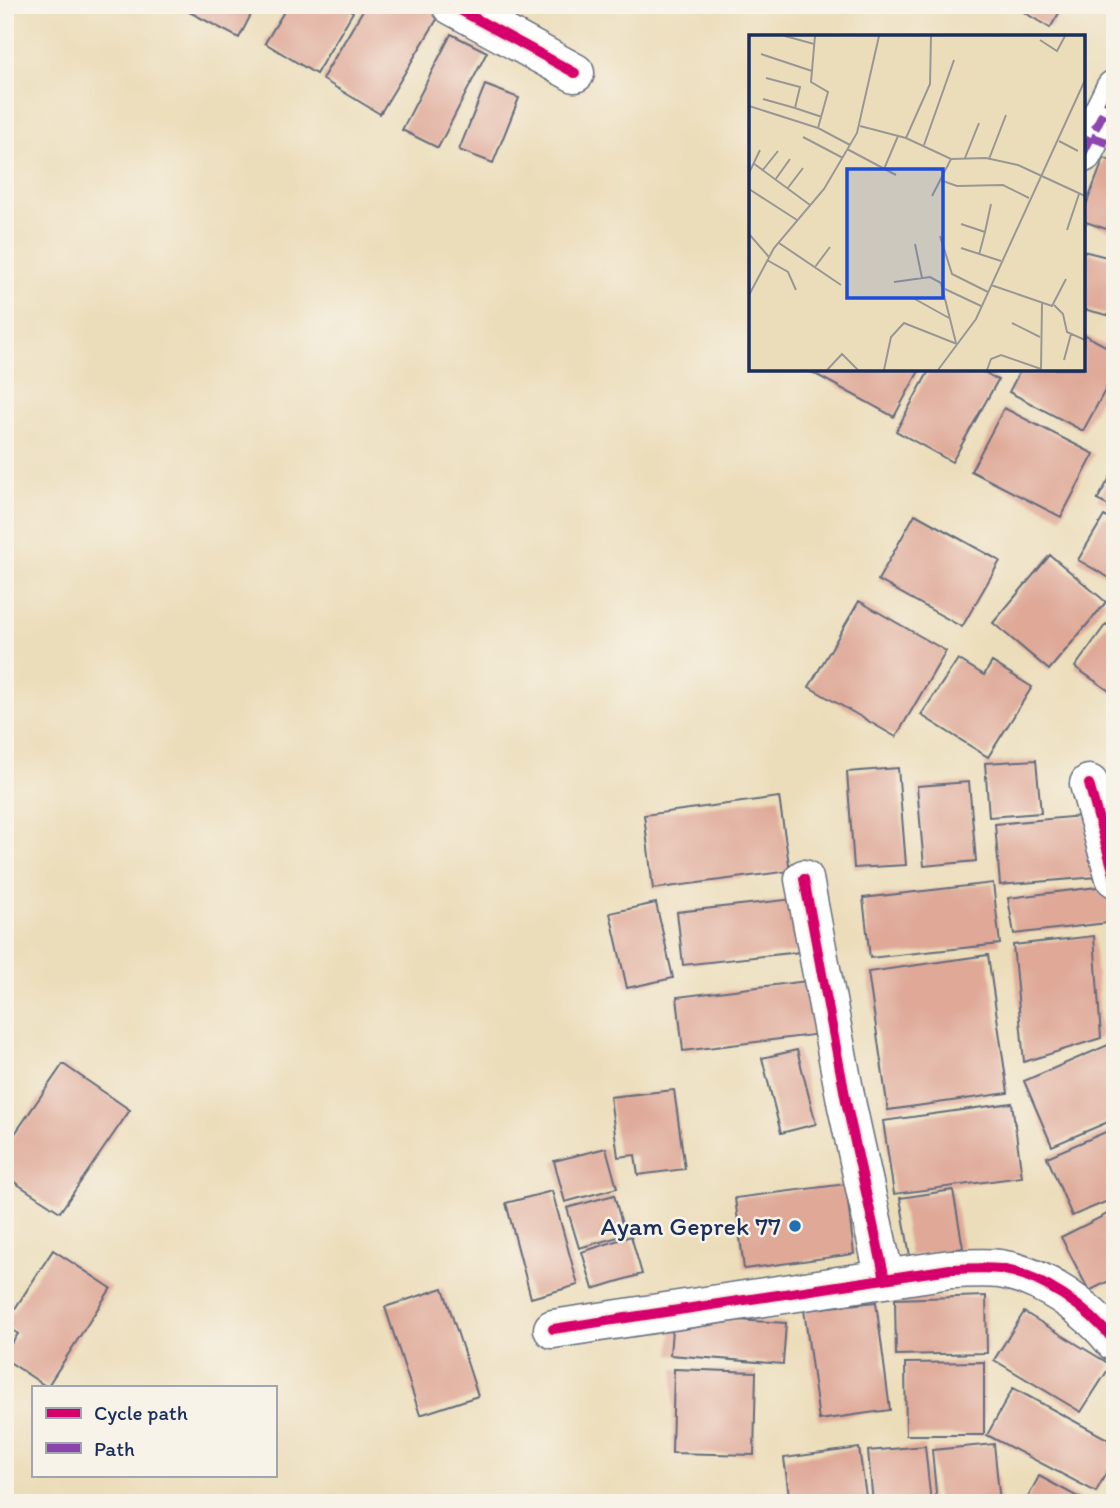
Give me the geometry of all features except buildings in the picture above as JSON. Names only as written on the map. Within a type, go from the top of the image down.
[{"type":"street","points":[[451,5],[575,73]]},
{"type":"street","points":[[1096,145],[1115,89]]},
{"type":"street","points":[[1089,784],[1115,878]]},
{"type":"street","points":[[804,879],[847,1106],[885,1279]]},
{"type":"street","points":[[553,1329],[950,1269],[1000,1269],[1040,1283],[1062,1295],[1084,1311],[1115,1342]]},
{"type":"marked path","points":[[1085,149],[1115,89]]},
{"type":"marked path","points":[[1091,137],[1115,145]]},
{"type":"cycle path","points":[[451,5],[575,73]]},
{"type":"cycle path","points":[[1089,784],[1115,878]]},
{"type":"cycle path","points":[[804,879],[847,1106],[885,1279]]},
{"type":"cycle path","points":[[553,1329],[950,1269],[987,1268],[1016,1273],[1064,1295],[1092,1317],[1115,1342]]},
{"type":"place","name":"Ayam Geprek 77","points":[[795,1226]]}]
